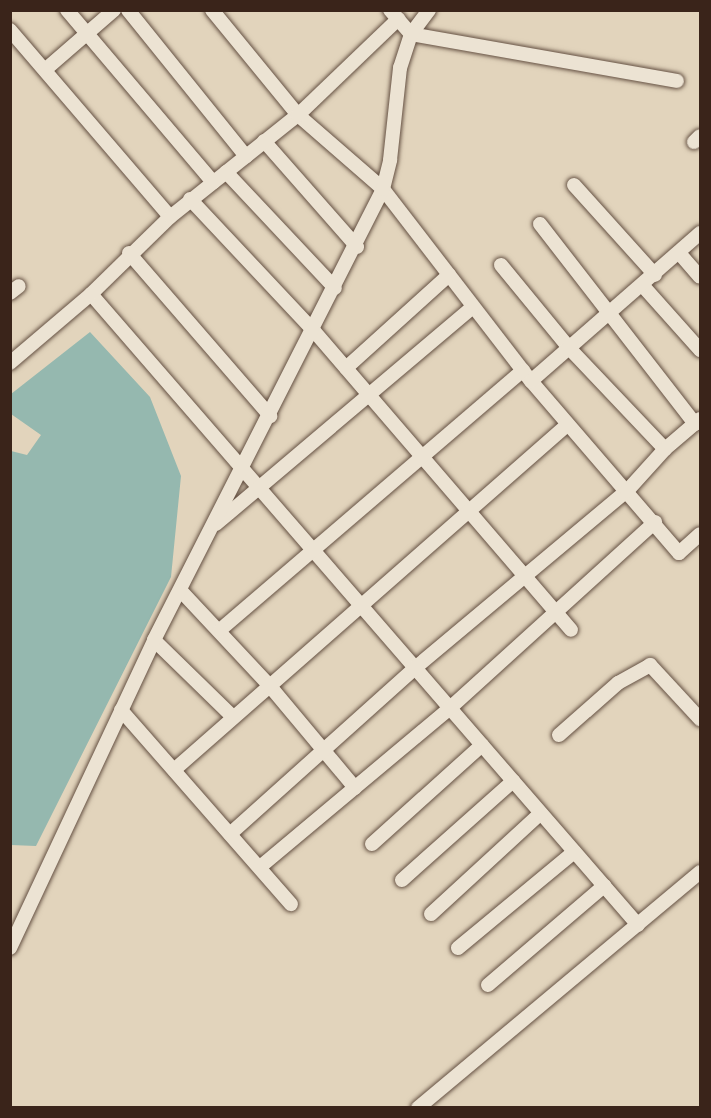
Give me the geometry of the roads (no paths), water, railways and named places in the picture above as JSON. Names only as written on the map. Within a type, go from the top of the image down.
[{"type":"street","points":[[67,10],[213,182]]},
{"type":"street","points":[[46,69],[114,10]]},
{"type":"street","points":[[128,10],[246,156]]},
{"type":"street","points":[[212,10],[298,114],[383,189],[567,425],[627,490],[679,553],[700,534]]},
{"type":"street","points":[[10,948],[154,640],[357,248],[383,189],[390,160],[400,68],[411,34],[426,12]]},
{"type":"street","points":[[10,363],[91,294],[129,253],[190,199],[298,114],[394,15],[411,34],[677,81]]},
{"type":"street","points":[[10,30],[46,69],[170,217]]},
{"type":"street","points":[[264,141],[357,248]]},
{"type":"street","points":[[226,172],[335,288]]},
{"type":"street","points":[[574,184],[655,275]]},
{"type":"street","points":[[190,199],[314,331],[468,514],[571,630]]},
{"type":"street","points":[[230,834],[415,669],[525,580],[627,490],[665,449],[698,422],[540,224]]},
{"type":"street","points":[[220,630],[314,552],[420,458],[527,375],[570,349],[680,254],[700,233]]},
{"type":"street","points":[[129,253],[270,416]]},
{"type":"street","points":[[680,254],[700,277]]},
{"type":"street","points":[[501,265],[570,349],[665,449]]},
{"type":"street","points":[[346,368],[449,275]]},
{"type":"street","points":[[643,286],[700,350]]},
{"type":"street","points":[[91,294],[638,925]]},
{"type":"street","points":[[209,530],[473,307]]},
{"type":"street","points":[[174,770],[567,425]]},
{"type":"street","points":[[260,867],[450,708],[655,522]]},
{"type":"street","points":[[181,591],[220,630],[269,685],[355,788]]},
{"type":"street","points":[[154,640],[233,717]]},
{"type":"street","points":[[559,735],[618,683],[650,665],[700,719]]},
{"type":"street","points":[[122,710],[291,904]]},
{"type":"street","points":[[372,843],[482,745]]},
{"type":"street","points":[[402,880],[513,781]]},
{"type":"street","points":[[431,914],[541,813]]},
{"type":"street","points":[[458,948],[574,852]]},
{"type":"street","points":[[418,1107],[700,872]]},
{"type":"street","points":[[488,985],[604,886]]},
{"type":"water","points":[[90,332],[150,397],[181,476],[171,577],[36,846],[11,845],[11,451],[27,455],[41,435],[11,414],[11,394]]}]
